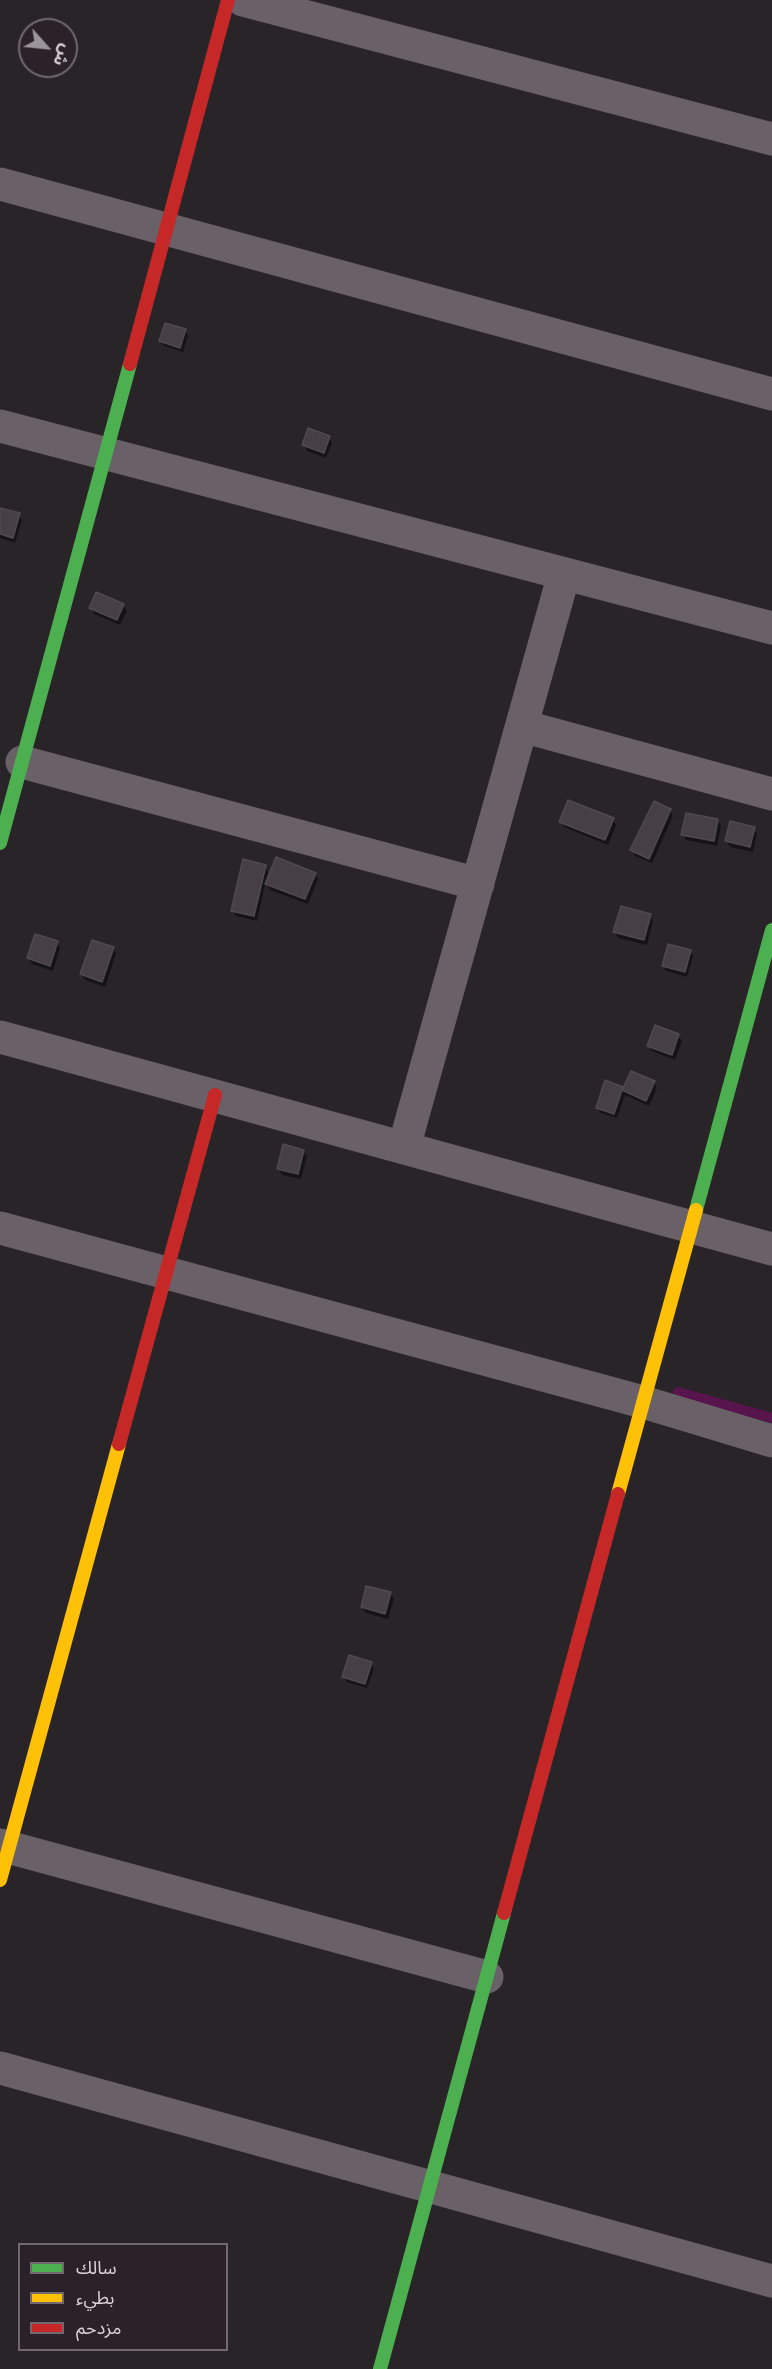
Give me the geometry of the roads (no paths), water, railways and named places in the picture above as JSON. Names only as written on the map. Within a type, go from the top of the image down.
[{"type":"street","points":[[0,843],[228,0]]},
{"type":"street","points":[[243,0],[772,139]]},
{"type":"street","points":[[0,184],[772,394]]},
{"type":"street","points":[[0,426],[772,628]]},
{"type":"street","points":[[404,1148],[564,574]]},
{"type":"street","points":[[522,726],[772,794]]},
{"type":"street","points":[[22,762],[478,884]]},
{"type":"street","points":[[380,2369],[772,930]]},
{"type":"street","points":[[0,1037],[772,1249]]},
{"type":"street","points":[[0,1880],[4,1846],[215,1095]]},
{"type":"street","points":[[0,1228],[643,1402],[772,1441]]},
{"type":"street","points":[[4,1846],[487,1977]]},
{"type":"street","points":[[0,2068],[772,2281]]},
{"type":"waterway","points":[[678,1392],[772,1418]]}]
